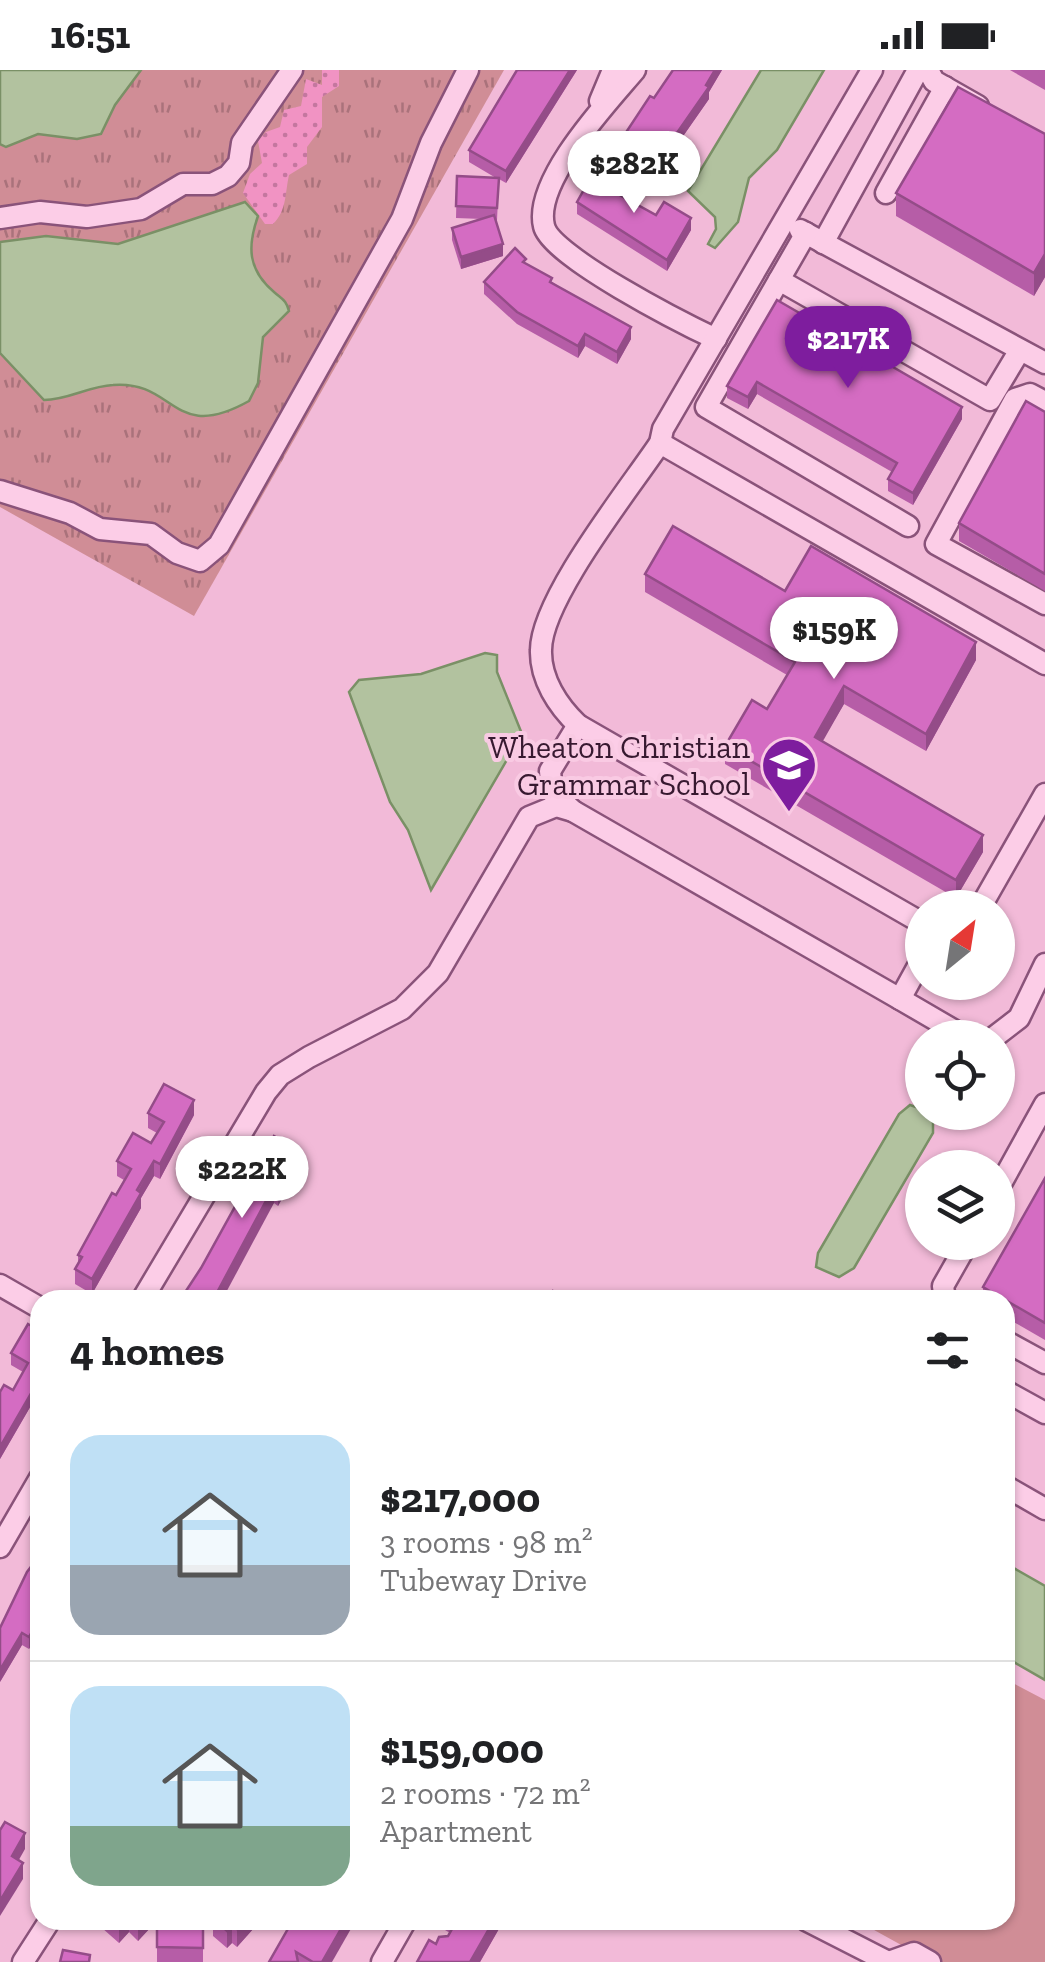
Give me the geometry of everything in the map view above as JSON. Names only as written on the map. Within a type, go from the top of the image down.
[{"type":"street","points":[[0,218],[40,212],[87,217],[141,209],[183,184],[212,184],[228,176],[239,163],[242,144],[292,70]]},
{"type":"street","points":[[0,491],[70,513],[100,529],[151,534],[177,553],[200,561],[219,545],[402,219],[431,143],[468,70]]},
{"type":"street","points":[[613,70],[596,112],[544,201],[546,235],[561,252],[716,339]]},
{"type":"street","points":[[596,112],[636,70]]},
{"type":"street","points":[[872,70],[663,429],[660,443],[549,616],[540,650],[547,683],[563,710],[578,724],[905,914]]},
{"type":"street","points":[[908,526],[706,407],[779,280],[918,70]]},
{"type":"street","points":[[928,70],[945,87],[995,116]]},
{"type":"street","points":[[886,194],[945,87]]},
{"type":"street","points":[[810,235],[1045,363]]},
{"type":"street","points":[[779,280],[990,400],[1020,350]]},
{"type":"street","points":[[1045,402],[1030,394],[1015,400],[936,544],[1045,604]]},
{"type":"street","points":[[660,443],[1045,664]]},
{"type":"street","points":[[578,724],[550,771],[552,792],[573,811],[935,1020]]},
{"type":"street","points":[[990,890],[1045,794]]},
{"type":"street","points":[[148,1290],[245,1122],[280,1074],[402,1008],[438,973],[529,817],[556,806],[573,811]]},
{"type":"street","points":[[1015,1020],[1045,964]]},
{"type":"street","points":[[900,1000],[905,991]]},
{"type":"street","points":[[1015,1158],[1045,1104]]},
{"type":"street","points":[[944,1290],[958,1260]]},
{"type":"street","points":[[0,1286],[30,1302]]},
{"type":"street","points":[[1015,1346],[1045,1363]]},
{"type":"street","points":[[1015,1397],[1045,1414]]},
{"type":"street","points":[[1015,1492],[1045,1510]]},
{"type":"street","points":[[0,1547],[30,1495]]},
{"type":"street","points":[[23,1962],[44,1930]]},
{"type":"street","points":[[382,1962],[400,1930]]},
{"type":"street","points":[[826,1930],[888,1962],[914,1953],[930,1962]]},
{"type":"green space","points":[[0,70],[504,70],[194,616],[0,507]]},
{"type":"green space","points":[[1015,1684],[1045,1700],[1045,1962],[932,1962],[874,1930],[1015,1930]]},
{"type":"sand","points":[[322,70],[339,70],[339,86],[322,97],[322,127],[307,147],[307,164],[289,175],[281,213],[273,224],[265,224],[243,193],[250,174],[262,163],[258,141],[266,132],[280,127],[284,110],[301,106],[306,79],[322,85]]},
{"type":"shaded area","points":[[0,70],[141,70],[115,105],[101,134],[77,139],[38,134],[6,147],[0,144]]},
{"type":"shaded area","points":[[761,70],[824,70],[777,150],[749,178],[738,222],[715,248],[708,244],[716,229],[715,217],[688,191]]},
{"type":"shaded area","points":[[245,202],[258,216],[251,248],[255,266],[289,311],[263,337],[258,383],[249,401],[204,416],[189,414],[150,391],[113,385],[44,400],[0,353],[0,242],[46,236],[118,244]]},
{"type":"shaded area","points":[[485,653],[497,655],[497,672],[522,734],[431,890],[408,830],[390,802],[349,692],[359,680],[421,674]]},
{"type":"shaded area","points":[[905,1109],[905,1130],[933,1133],[923,1150],[905,1150],[905,1181],[854,1268],[839,1277],[816,1267],[818,1253]]},
{"type":"shaded area","points":[[1015,1569],[1045,1586],[1045,1680],[1015,1663]]},
{"type":"building","points":[[517,70],[570,70],[506,171],[469,150]]},
{"type":"building","points":[[673,70],[715,70],[706,85],[709,87],[649,173],[613,152],[650,96],[654,98]]},
{"type":"building","points":[[958,87],[1045,134],[1045,254],[1034,273],[896,193]]},
{"type":"building","points":[[595,170],[623,186],[618,194],[656,215],[664,202],[691,218],[667,260],[577,202]]},
{"type":"building","points":[[457,176],[499,178],[497,208],[456,206]]},
{"type":"building","points":[[494,215],[503,244],[461,257],[452,228]]},
{"type":"building","points":[[515,248],[526,259],[523,262],[552,278],[550,282],[631,327],[617,352],[585,334],[578,346],[517,312],[484,282]]},
{"type":"building","points":[[777,300],[962,407],[913,493],[888,479],[897,463],[757,382],[748,397],[727,386]]},
{"type":"building","points":[[1026,401],[1045,412],[1045,574],[959,523]]},
{"type":"building","name":"Wheaton Christian Grammar School","points":[[673,526],[785,591],[811,546],[976,642],[926,734],[844,686],[815,737],[983,835],[956,880],[725,746],[752,700],[767,709],[795,662],[645,574]]},
{"type":"building","points":[[164,1084],[194,1100],[160,1164],[154,1161],[137,1190],[141,1193],[92,1279],[75,1269],[82,1257],[78,1255],[112,1193],[116,1195],[131,1169],[117,1161],[133,1133],[151,1143],[164,1122],[148,1113]]},
{"type":"building","points":[[274,1136],[299,1150],[278,1188],[274,1186],[218,1290],[187,1290]]},
{"type":"building","points":[[1045,1178],[1045,1323],[1015,1306],[1015,1290],[983,1287],[998,1260],[1015,1260],[1015,1231]]},
{"type":"building","points":[[30,1325],[30,1395],[0,1447],[0,1392],[4,1385],[13,1390],[28,1363],[11,1353]]},
{"type":"building","points":[[30,1568],[30,1635],[22,1633],[0,1670],[0,1628]]},
{"type":"building","points":[[5,1822],[25,1833],[12,1856],[23,1863],[0,1901],[0,1830]]},
{"type":"building","points":[[157,1930],[203,1930],[203,1948],[157,1947]]},
{"type":"building","points":[[287,1930],[340,1930],[322,1962],[313,1962],[296,1952],[298,1962],[269,1962]]},
{"type":"building","points":[[451,1930],[488,1930],[470,1962],[417,1962],[429,1940],[436,1944],[439,1937],[448,1936]]},
{"type":"building","points":[[63,1950],[90,1955],[89,1962],[60,1962]]},
{"type":"place","name":"Wheaton Christian Grammar School","points":[[789,814]]}]
